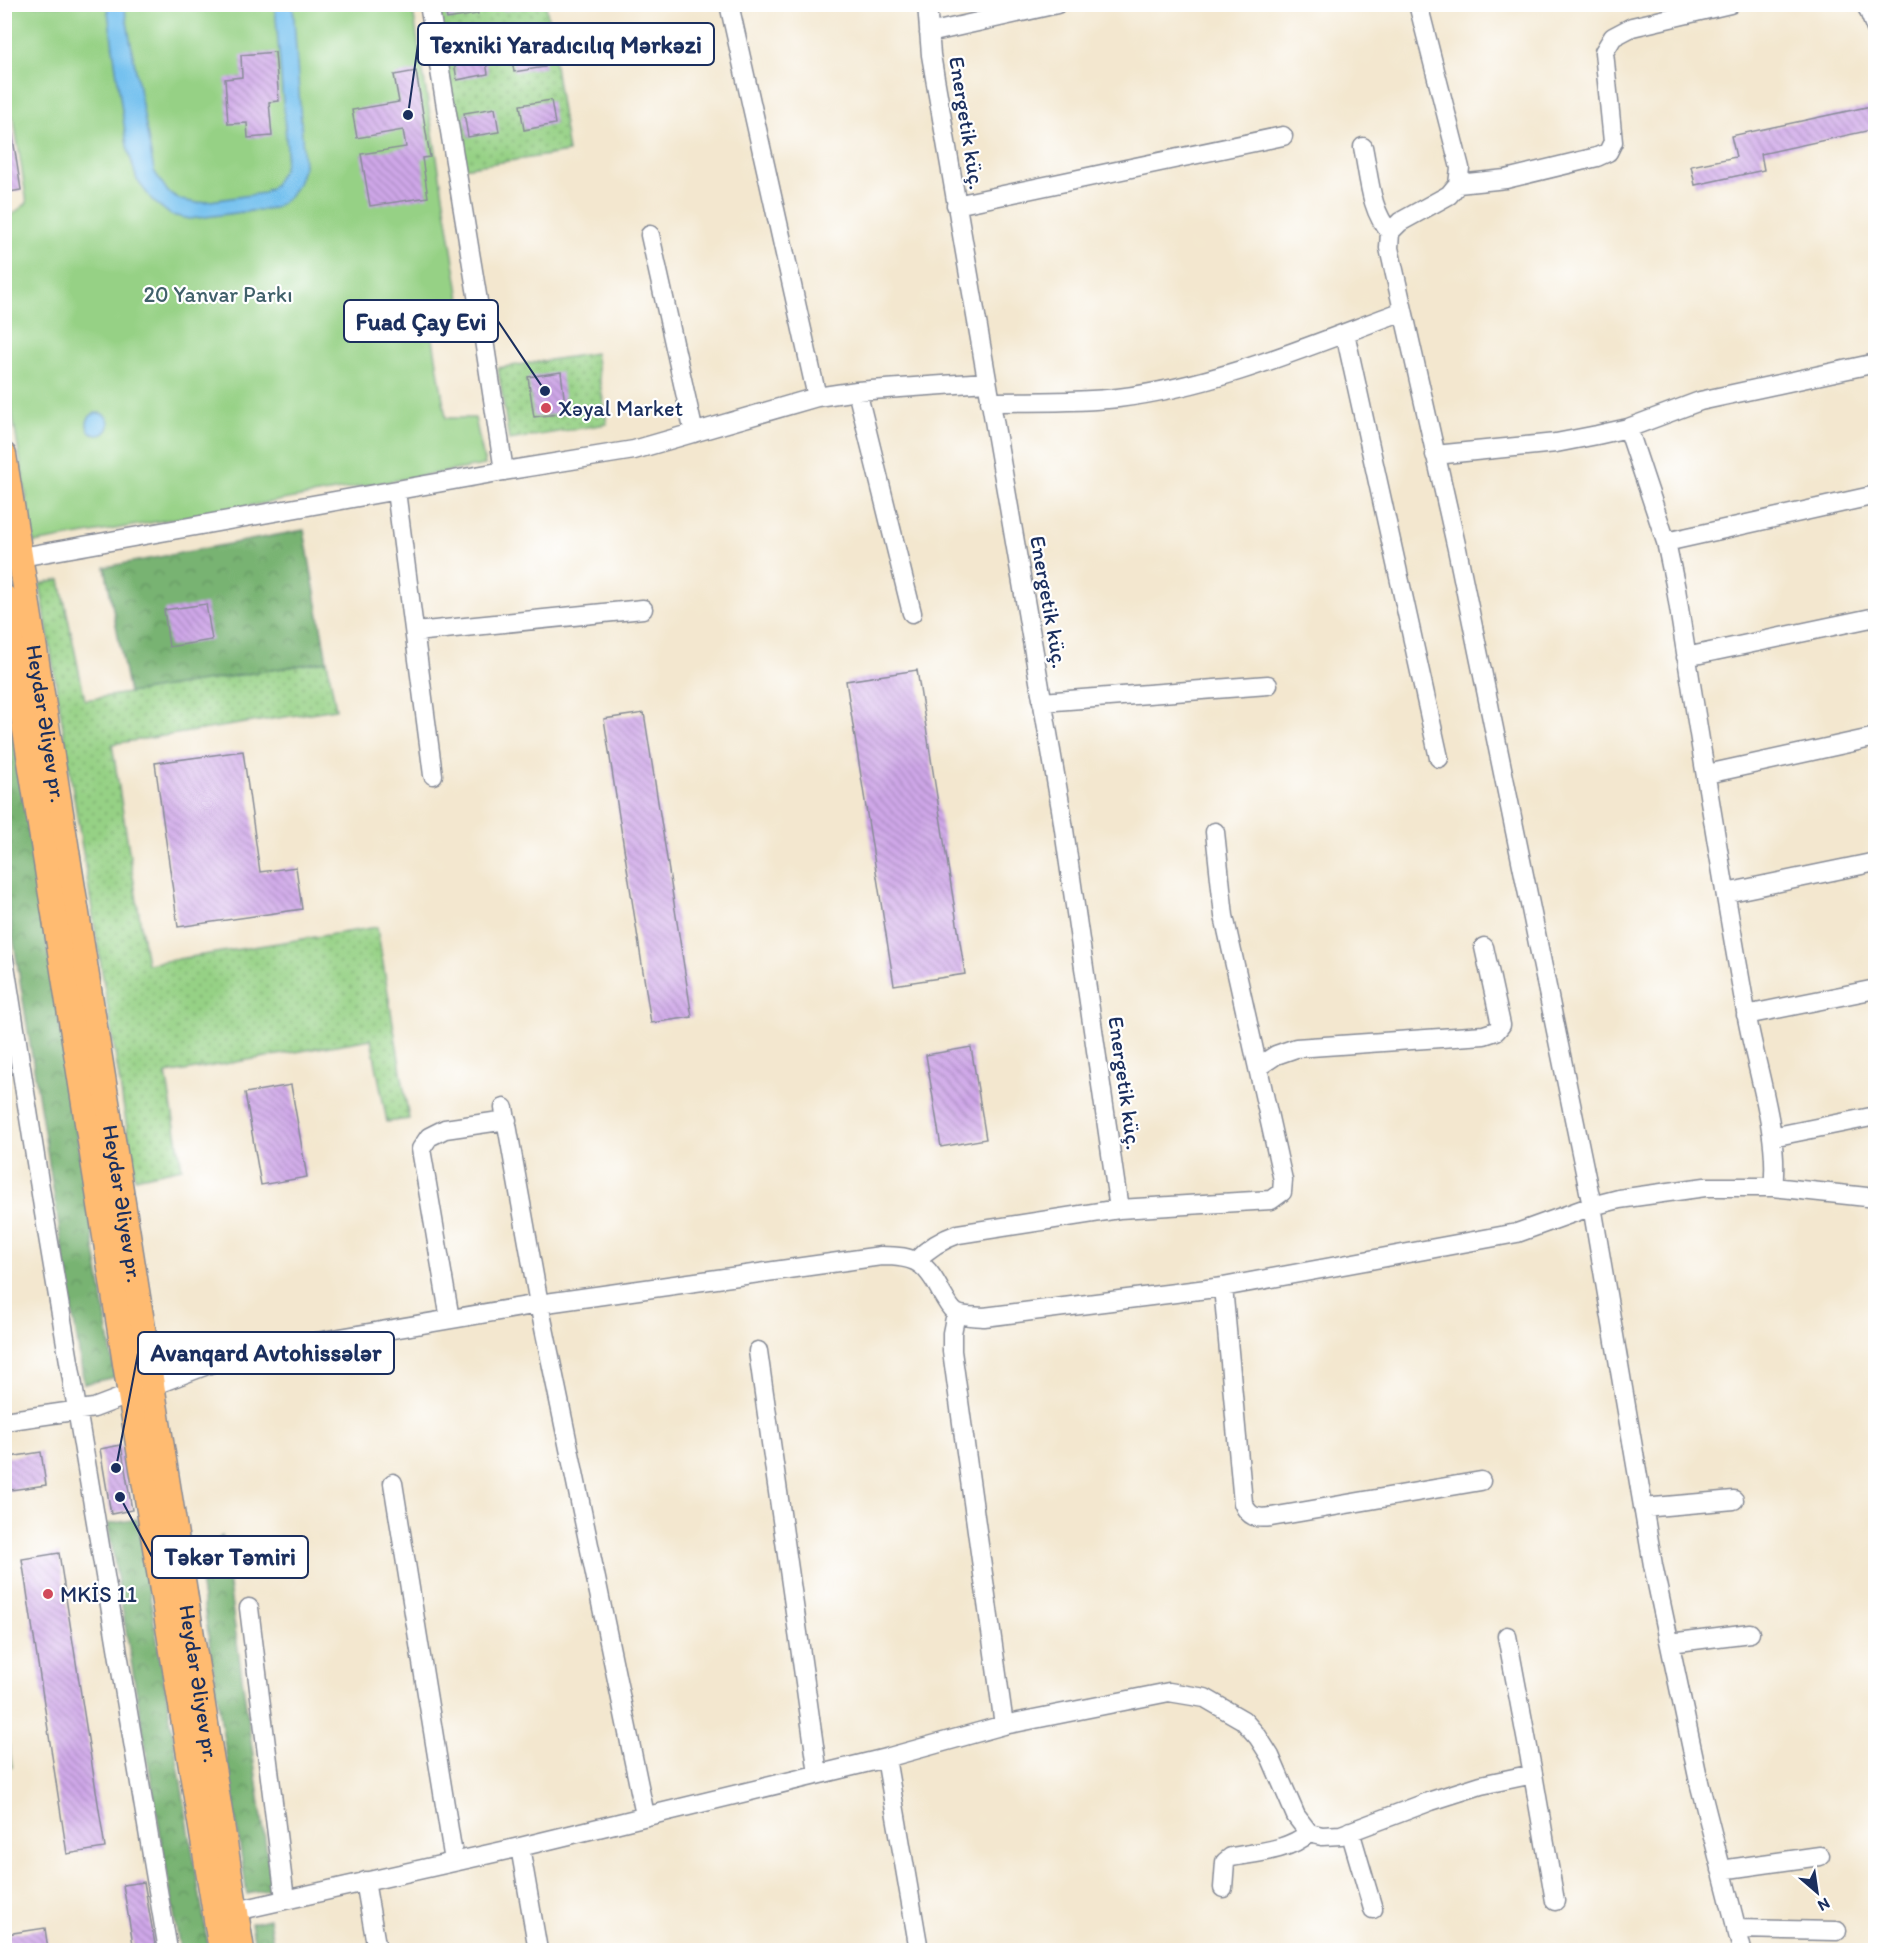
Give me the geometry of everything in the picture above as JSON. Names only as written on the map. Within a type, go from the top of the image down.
[{"type":"main road","name":"Heydər Əliyev pr.","points":[[4,455],[242,1950]]},
{"type":"main road","name":"Heydər Əliyev pr.","points":[[4,597],[130,1395],[221,1950]]},
{"type":"street","points":[[429,4],[504,471]]},
{"type":"street","points":[[729,4],[817,397]]},
{"type":"street","name":"Energetik küç.","points":[[927,4],[931,55],[1061,808],[1119,1209]]},
{"type":"street","points":[[929,33],[1058,4]]},
{"type":"street","points":[[1418,4],[1460,168],[1458,184],[1449,195],[1400,222],[1390,232],[1389,248],[1457,549],[1592,1206],[1643,1508],[1670,1643],[1699,1782],[1742,1950]]},
{"type":"street","points":[[1458,184],[1506,178],[1597,157],[1608,152],[1613,142],[1604,52],[1613,36],[1632,27],[1730,4]]},
{"type":"street","points":[[1866,4],[1875,29]]},
{"type":"street","points":[[956,205],[1283,136]]},
{"type":"street","points":[[1363,147],[1377,213],[1390,232]]},
{"type":"street","points":[[650,234],[694,433]]},
{"type":"street","points":[[990,402],[1119,398],[1186,385],[1247,368],[1403,311]]},
{"type":"street","points":[[1345,333],[1439,758]]},
{"type":"street","points":[[1435,455],[1556,442],[1628,428],[1700,401],[1875,363]]},
{"type":"street","points":[[21,558],[504,471],[634,450],[817,397],[986,382]]},
{"type":"street","points":[[857,392],[912,613]]},
{"type":"street","points":[[1628,428],[1666,542],[1746,1015],[1772,1137],[1776,1166],[1773,1186]]},
{"type":"street","points":[[396,491],[433,775]]},
{"type":"street","points":[[1666,542],[1875,495]]},
{"type":"street","points":[[415,632],[643,609]]},
{"type":"street","points":[[1686,657],[1875,617]]},
{"type":"street","points":[[1042,702],[1268,685]]},
{"type":"street","points":[[1707,774],[1875,737]]},
{"type":"street","points":[[917,1260],[928,1248],[958,1234],[1119,1209],[1271,1200],[1282,1192],[1283,1180],[1224,916],[1215,832]]},
{"type":"street","points":[[1726,893],[1875,862]]},
{"type":"street","points":[[1258,1067],[1276,1055],[1296,1048],[1484,1035],[1496,1031],[1501,1025],[1484,947]]},
{"type":"street","points":[[4,959],[168,1950]]},
{"type":"street","points":[[1746,1015],[1875,989]]},
{"type":"street","points":[[450,1319],[421,1149],[429,1137],[445,1129],[506,1114],[539,1304],[645,1815]]},
{"type":"street","points":[[1772,1137],[1875,1116]]},
{"type":"street","points":[[4,1422],[77,1411],[109,1403],[214,1362],[258,1352],[539,1304],[881,1256],[901,1256],[917,1260],[928,1269],[956,1313],[984,1317],[1223,1287],[1517,1233],[1592,1206],[1619,1199],[1705,1186],[1773,1186],[1875,1198]]},
{"type":"street","points":[[1223,1287],[1243,1503],[1247,1512],[1256,1518],[1271,1517],[1481,1481]]},
{"type":"street","points":[[956,1313],[952,1333],[952,1351],[1004,1725]]},
{"type":"street","points":[[758,1351],[818,1774]]},
{"type":"street","points":[[393,1483],[454,1861]]},
{"type":"street","points":[[1643,1508],[1734,1500]]},
{"type":"street","points":[[249,1608],[285,1899]]},
{"type":"street","points":[[1670,1643],[1749,1633]]},
{"type":"street","points":[[1507,1636],[1555,1901]]},
{"type":"street","points":[[236,1911],[520,1846],[886,1758],[1004,1725],[1170,1692],[1205,1698],[1243,1720],[1258,1737],[1270,1756],[1296,1816],[1309,1833],[1322,1836],[1341,1835],[1481,1785],[1533,1774]]},
{"type":"street","points":[[886,1758],[919,1950]]},
{"type":"street","points":[[1350,1831],[1372,1909]]},
{"type":"street","points":[[1223,1888],[1225,1862],[1231,1857],[1288,1846],[1298,1842],[1309,1833]]},
{"type":"street","points":[[520,1846],[538,1950]]},
{"type":"street","points":[[1721,1870],[1820,1856]]},
{"type":"street","points":[[365,1881],[377,1950]]},
{"type":"street","points":[[1736,1929],[1837,1931]]},
{"type":"green space","name":"20 Yanvar Parkı","points":[[5,5],[412,5],[461,305],[429,315],[446,418],[475,418],[485,465],[34,543],[5,370],[5,220],[27,203],[14,119],[5,110]]},
{"type":"green space","points":[[436,5],[546,5],[568,152],[463,168]]},
{"type":"green space","points":[[595,353],[607,424],[509,440],[498,368]]},
{"type":"green space","points":[[304,530],[327,661],[129,693],[105,567]]},
{"type":"green space","points":[[60,580],[85,700],[327,661],[336,709],[112,744],[147,964],[377,927],[409,1119],[387,1122],[371,1039],[166,1074],[182,1168],[135,1178],[40,584]]},
{"type":"green space","points":[[4,671],[115,1377],[84,1384],[5,886]]},
{"type":"green space","points":[[137,1519],[209,1950],[180,1950],[108,1524]]},
{"type":"green space","points":[[222,1536],[272,1889],[247,1894],[197,1560]]},
{"type":"green space","points":[[5,1723],[12,1767],[4,1769]]},
{"type":"green space","points":[[269,1919],[274,1950],[256,1950],[251,1923]]},
{"type":"water","points":[[107,5],[124,5],[154,171],[168,192],[181,200],[197,203],[264,193],[274,185],[284,168],[287,150],[275,5],[293,5],[304,166],[298,184],[288,198],[274,208],[190,219],[171,215],[153,201],[137,180],[127,146]]},
{"type":"water","points":[[98,413],[106,416],[109,424],[106,432],[98,435],[90,432],[87,424],[90,416]]},
{"type":"building","points":[[444,4],[476,4],[478,14],[447,19]]},
{"type":"building","points":[[502,4],[537,4],[537,6],[503,11]]},
{"type":"building","points":[[541,42],[545,67],[514,72],[510,47]]},
{"type":"building","points":[[484,50],[488,74],[457,80],[453,55]]},
{"type":"building","points":[[275,52],[279,101],[269,102],[272,136],[248,138],[247,123],[228,124],[225,79],[242,77],[241,55]]},
{"type":"building","points":[[416,71],[430,157],[422,158],[428,197],[370,206],[361,154],[406,147],[403,130],[357,138],[352,110],[399,102],[394,75]]},
{"type":"building","points":[[551,100],[555,124],[524,130],[520,105]]},
{"type":"building","points":[[1876,105],[1876,129],[1761,154],[1764,170],[1695,185],[1691,166],[1736,157],[1731,136]]},
{"type":"building","points":[[495,108],[499,132],[468,137],[464,113]]},
{"type":"building","points":[[11,125],[21,190],[4,193],[4,126]]},
{"type":"building","points":[[561,372],[566,413],[534,417],[528,377]]},
{"type":"building","points":[[206,604],[212,640],[169,647],[164,610]]},
{"type":"building","points":[[917,670],[965,974],[894,985],[846,681]]},
{"type":"building","points":[[644,713],[692,1017],[651,1023],[604,719]]},
{"type":"building","points":[[243,751],[260,872],[296,867],[302,909],[178,927],[155,763]]},
{"type":"building","points":[[971,1047],[986,1139],[941,1147],[926,1055]]},
{"type":"building","points":[[291,1085],[307,1177],[261,1185],[245,1093]]},
{"type":"building","points":[[121,1445],[132,1510],[111,1514],[100,1449]]},
{"type":"building","points":[[41,1452],[46,1485],[4,1491],[4,1458]]},
{"type":"building","points":[[59,1553],[105,1848],[67,1854],[22,1559]]},
{"type":"building","points":[[144,1882],[156,1950],[134,1950],[123,1885]]},
{"type":"building","points":[[45,1928],[48,1950],[9,1950],[7,1934]]},
{"type":"place","name":"Texniki Yaradıcılıq Mərkəzi","points":[[408,115]]},
{"type":"place","name":"Fuad Çay Evi","points":[[545,391]]},
{"type":"place","name":"Xəyal Market","points":[[546,408]]},
{"type":"place","name":"Avanqard Avtohissələr","points":[[116,1468]]},
{"type":"place","name":"Təkər Təmiri","points":[[120,1497]]},
{"type":"place","name":"MKİS 11","points":[[48,1594]]}]
